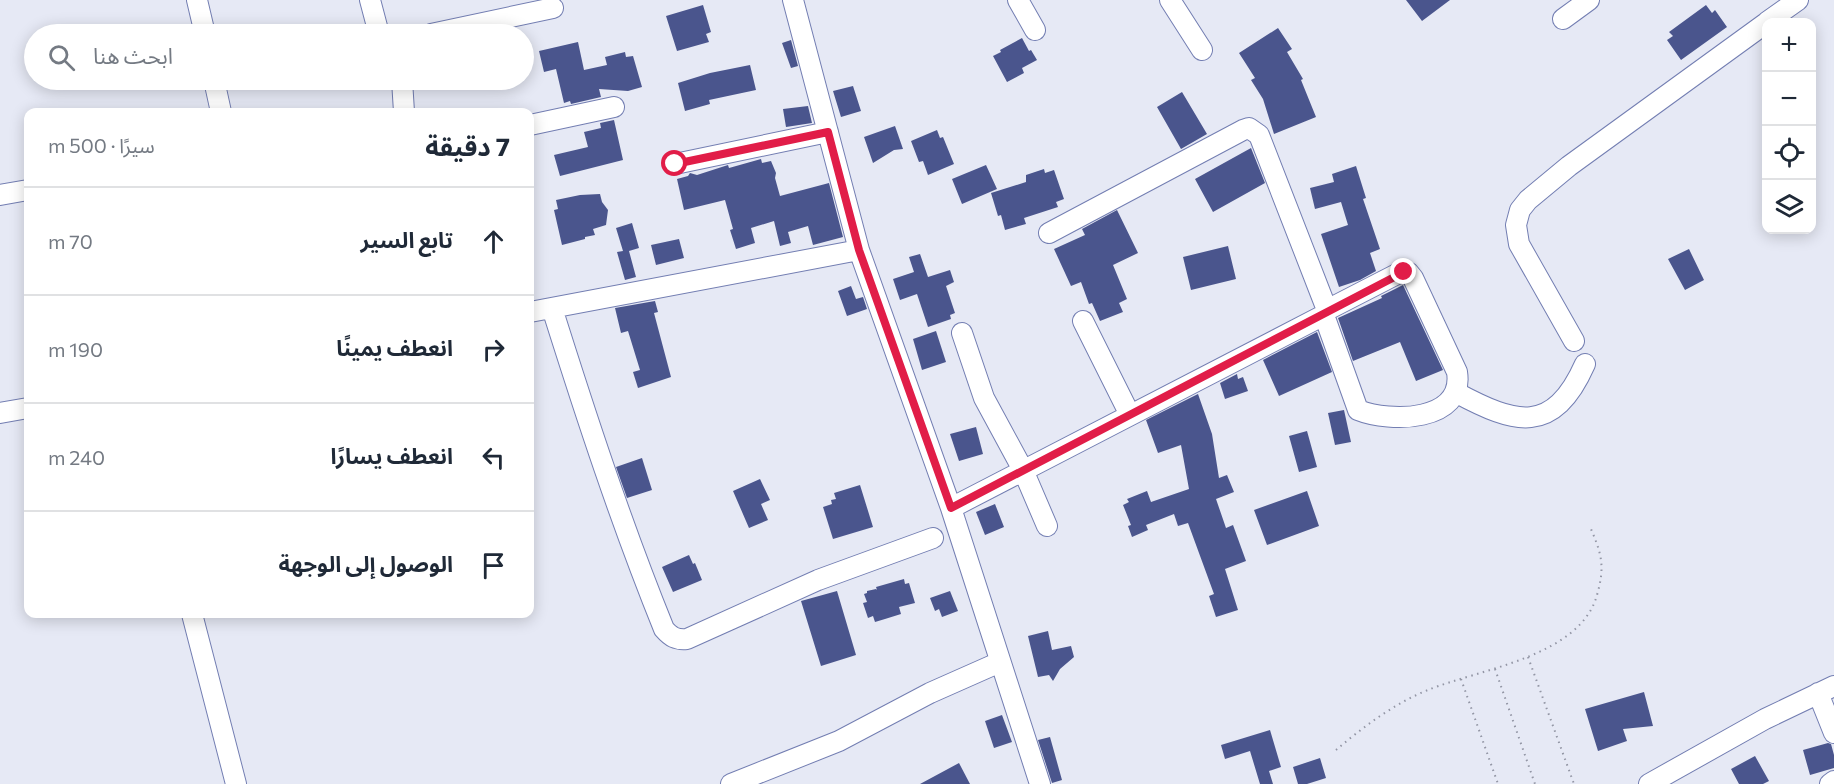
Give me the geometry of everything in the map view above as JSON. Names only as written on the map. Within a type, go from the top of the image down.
[{"type":"street","points":[[198,0],[203,24]]},
{"type":"street","points":[[370,0],[376,24]]},
{"type":"street","points":[[793,0],[859,250],[951,508],[1040,784]]},
{"type":"street","points":[[1018,0],[1035,30]]},
{"type":"street","points":[[1170,0],[1202,50]]},
{"type":"street","points":[[1563,19],[1589,0]]},
{"type":"street","points":[[1774,18],[1798,0]]},
{"type":"street","points":[[477,24],[553,8]]},
{"type":"street","points":[[1575,341],[1519,244],[1516,225],[1520,210],[1527,200],[1569,166],[1762,27]]},
{"type":"street","points":[[216,90],[219,108]]},
{"type":"street","points":[[403,90],[404,108]]},
{"type":"street","points":[[534,124],[614,107]]},
{"type":"street","points":[[951,508],[1325,313],[1399,273],[1409,273],[1457,372],[1459,383],[1457,393],[1449,403],[1432,412],[1413,417],[1388,417],[1358,410],[1325,313],[1259,135],[1249,128],[1049,233]]},
{"type":"street","points":[[675,164],[828,132]]},
{"type":"street","points":[[0,195],[24,191]]},
{"type":"street","points":[[534,311],[859,250]]},
{"type":"street","points":[[552,308],[632,550],[664,628],[670,636],[678,640],[687,639],[818,580],[933,538]]},
{"type":"street","points":[[1083,321],[1130,415]]},
{"type":"street","points":[[962,333],[984,398],[1023,470],[1047,526]]},
{"type":"street","points":[[1457,393],[1492,411],[1508,416],[1524,418],[1537,416],[1558,406],[1566,399],[1585,364]]},
{"type":"street","points":[[0,413],[24,409]]},
{"type":"street","points":[[193,618],[236,784]]},
{"type":"street","points":[[731,784],[839,741],[930,693],[1000,662]]},
{"type":"street","points":[[1649,784],[1675,778],[1826,690],[1834,733]]},
{"type":"street","points":[[1830,784],[1834,781]]},
{"type":"path","points":[[1336,750],[1401,704],[1427,690],[1528,656],[1571,632],[1588,616],[1596,599],[1603,570],[1599,549],[1591,529]]},
{"type":"path","points":[[1528,656],[1574,784]]},
{"type":"path","points":[[1495,669],[1535,784]]},
{"type":"path","points":[[1461,679],[1498,784]]},
{"type":"building","points":[[1406,0],[1450,0],[1422,21]]},
{"type":"building","points":[[703,5],[711,32],[706,34],[709,42],[677,51],[666,16]]},
{"type":"building","points":[[1706,5],[1712,13],[1715,10],[1727,27],[1681,60],[1667,40],[1673,36],[1669,32]]},
{"type":"building","points":[[1278,28],[1292,49],[1287,52],[1303,79],[1301,80],[1316,117],[1274,134],[1263,99],[1251,80],[1255,78],[1239,53]]},
{"type":"building","points":[[1022,38],[1037,60],[1022,68],[1024,73],[1007,82],[993,56]]},
{"type":"building","points":[[791,40],[798,66],[791,68],[782,43]]},
{"type":"building","points":[[578,42],[584,70],[607,65],[605,57],[625,52],[626,57],[633,56],[642,87],[628,91],[599,89],[601,97],[571,104],[570,101],[564,103],[556,69],[544,72],[539,51]]},
{"type":"building","points":[[750,65],[756,90],[709,100],[710,104],[685,111],[678,83],[710,73]]},
{"type":"building","points":[[853,86],[861,111],[841,117],[833,91]]},
{"type":"building","points":[[1182,92],[1207,134],[1181,149],[1157,107]]},
{"type":"building","points":[[808,106],[812,123],[786,127],[783,109]]},
{"type":"building","points":[[614,120],[623,160],[560,176],[554,155],[588,147],[584,132],[601,128],[600,123]]},
{"type":"building","points":[[895,126],[903,149],[894,150],[873,163],[864,137]]},
{"type":"building","points":[[937,130],[940,138],[943,137],[954,164],[928,175],[923,161],[919,162],[911,141]]},
{"type":"building","points":[[1251,148],[1265,183],[1213,212],[1195,179]]},
{"type":"building","points":[[761,159],[762,163],[771,161],[776,173],[775,178],[780,196],[829,183],[843,237],[813,245],[808,226],[788,232],[791,243],[780,246],[774,221],[751,228],[755,243],[736,249],[725,200],[684,210],[677,179],[688,176],[690,173],[697,175],[728,165],[729,168]]},
{"type":"building","points":[[986,165],[997,189],[962,204],[952,179]]},
{"type":"building","points":[[1356,166],[1366,198],[1363,199],[1380,249],[1370,253],[1376,271],[1360,280],[1339,287],[1321,234],[1348,225],[1341,202],[1315,209],[1310,188],[1334,182],[1332,174]]},
{"type":"building","points":[[1044,169],[1045,173],[1054,170],[1064,199],[1056,202],[1058,207],[1024,218],[1026,224],[1005,230],[991,193],[1026,182],[1026,175]]},
{"type":"building","points":[[600,194],[608,210],[606,225],[593,229],[595,235],[562,245],[554,210],[558,209],[556,200]]},
{"type":"building","points":[[1117,210],[1138,253],[1113,265],[1127,299],[1119,303],[1123,312],[1100,321],[1092,303],[1089,304],[1081,282],[1071,286],[1054,249],[1085,235],[1082,229]]},
{"type":"building","points":[[632,223],[639,248],[629,251],[636,277],[625,280],[617,252],[623,251],[616,228]]},
{"type":"building","points":[[679,239],[684,258],[656,265],[651,245]]},
{"type":"building","points":[[1228,246],[1236,279],[1191,290],[1183,257]]},
{"type":"building","points":[[1689,249],[1704,280],[1685,290],[1668,259]]},
{"type":"building","points":[[920,254],[928,277],[950,270],[954,282],[946,286],[955,313],[950,315],[951,319],[928,327],[917,294],[900,300],[893,279],[914,272],[909,257]]},
{"type":"building","points":[[1403,285],[1443,370],[1416,381],[1400,342],[1353,361],[1338,318],[1382,298],[1381,296]]},
{"type":"building","points":[[851,286],[856,299],[863,297],[867,309],[847,316],[838,291]]},
{"type":"building","points":[[655,301],[658,312],[654,313],[671,377],[638,388],[633,372],[640,370],[628,331],[621,333],[615,308]]},
{"type":"building","points":[[936,331],[946,362],[922,370],[913,339]]},
{"type":"building","points":[[1317,332],[1332,372],[1279,396],[1263,360]]},
{"type":"building","points":[[1237,374],[1238,379],[1243,377],[1248,391],[1225,399],[1220,383]]},
{"type":"building","points":[[1198,394],[1212,434],[1219,478],[1227,475],[1234,492],[1216,499],[1226,528],[1233,525],[1246,561],[1225,569],[1238,610],[1216,617],[1209,596],[1214,594],[1188,523],[1178,526],[1174,514],[1146,525],[1148,530],[1132,537],[1128,526],[1131,525],[1123,505],[1129,502],[1127,499],[1147,491],[1151,502],[1189,489],[1181,445],[1158,453],[1146,420]]},
{"type":"building","points":[[1344,410],[1351,442],[1335,445],[1328,413]]},
{"type":"building","points":[[976,427],[983,454],[959,461],[950,434]]},
{"type":"building","points":[[1307,431],[1317,467],[1299,472],[1289,436]]},
{"type":"building","points":[[642,458],[652,490],[627,498],[616,467]]},
{"type":"building","points":[[760,479],[770,500],[761,504],[768,520],[749,528],[733,491]]},
{"type":"building","points":[[860,485],[873,527],[833,539],[823,507],[832,504],[831,500],[836,499],[834,493]]},
{"type":"building","points":[[1307,491],[1319,526],[1267,545],[1254,510]]},
{"type":"building","points":[[995,504],[1004,527],[985,535],[976,512]]},
{"type":"building","points":[[689,555],[702,580],[673,592],[662,567]]},
{"type":"building","points":[[904,579],[905,584],[909,583],[915,603],[899,607],[901,614],[875,622],[873,616],[868,618],[863,603],[867,602],[864,594],[867,591],[877,590],[876,587]]},
{"type":"building","points":[[837,591],[856,655],[821,666],[801,601]]},
{"type":"building","points":[[950,591],[958,611],[942,617],[939,609],[935,611],[930,598]]},
{"type":"building","points":[[1048,631],[1052,650],[1071,646],[1074,657],[1060,669],[1053,681],[1049,675],[1038,677],[1028,636]]},
{"type":"building","points":[[1644,692],[1653,726],[1623,729],[1627,741],[1598,751],[1585,709]]},
{"type":"building","points":[[1002,715],[1012,742],[994,748],[985,721]]},
{"type":"building","points":[[1270,730],[1281,767],[1269,771],[1273,784],[1260,784],[1250,751],[1225,759],[1221,745]]},
{"type":"building","points":[[1050,737],[1062,780],[1052,783],[1038,740]]},
{"type":"building","points":[[1831,744],[1834,755],[1834,768],[1810,775],[1803,750]]},
{"type":"building","points":[[1755,756],[1769,781],[1763,784],[1739,784],[1731,769]]},
{"type":"building","points":[[1320,758],[1326,778],[1307,784],[1298,784],[1293,767]]},
{"type":"building","points":[[959,763],[970,784],[920,784]]},
{"type":"route","points":[[675,164],[828,132],[859,250],[951,508],[1324,315],[1327,310],[1404,272]]}]
